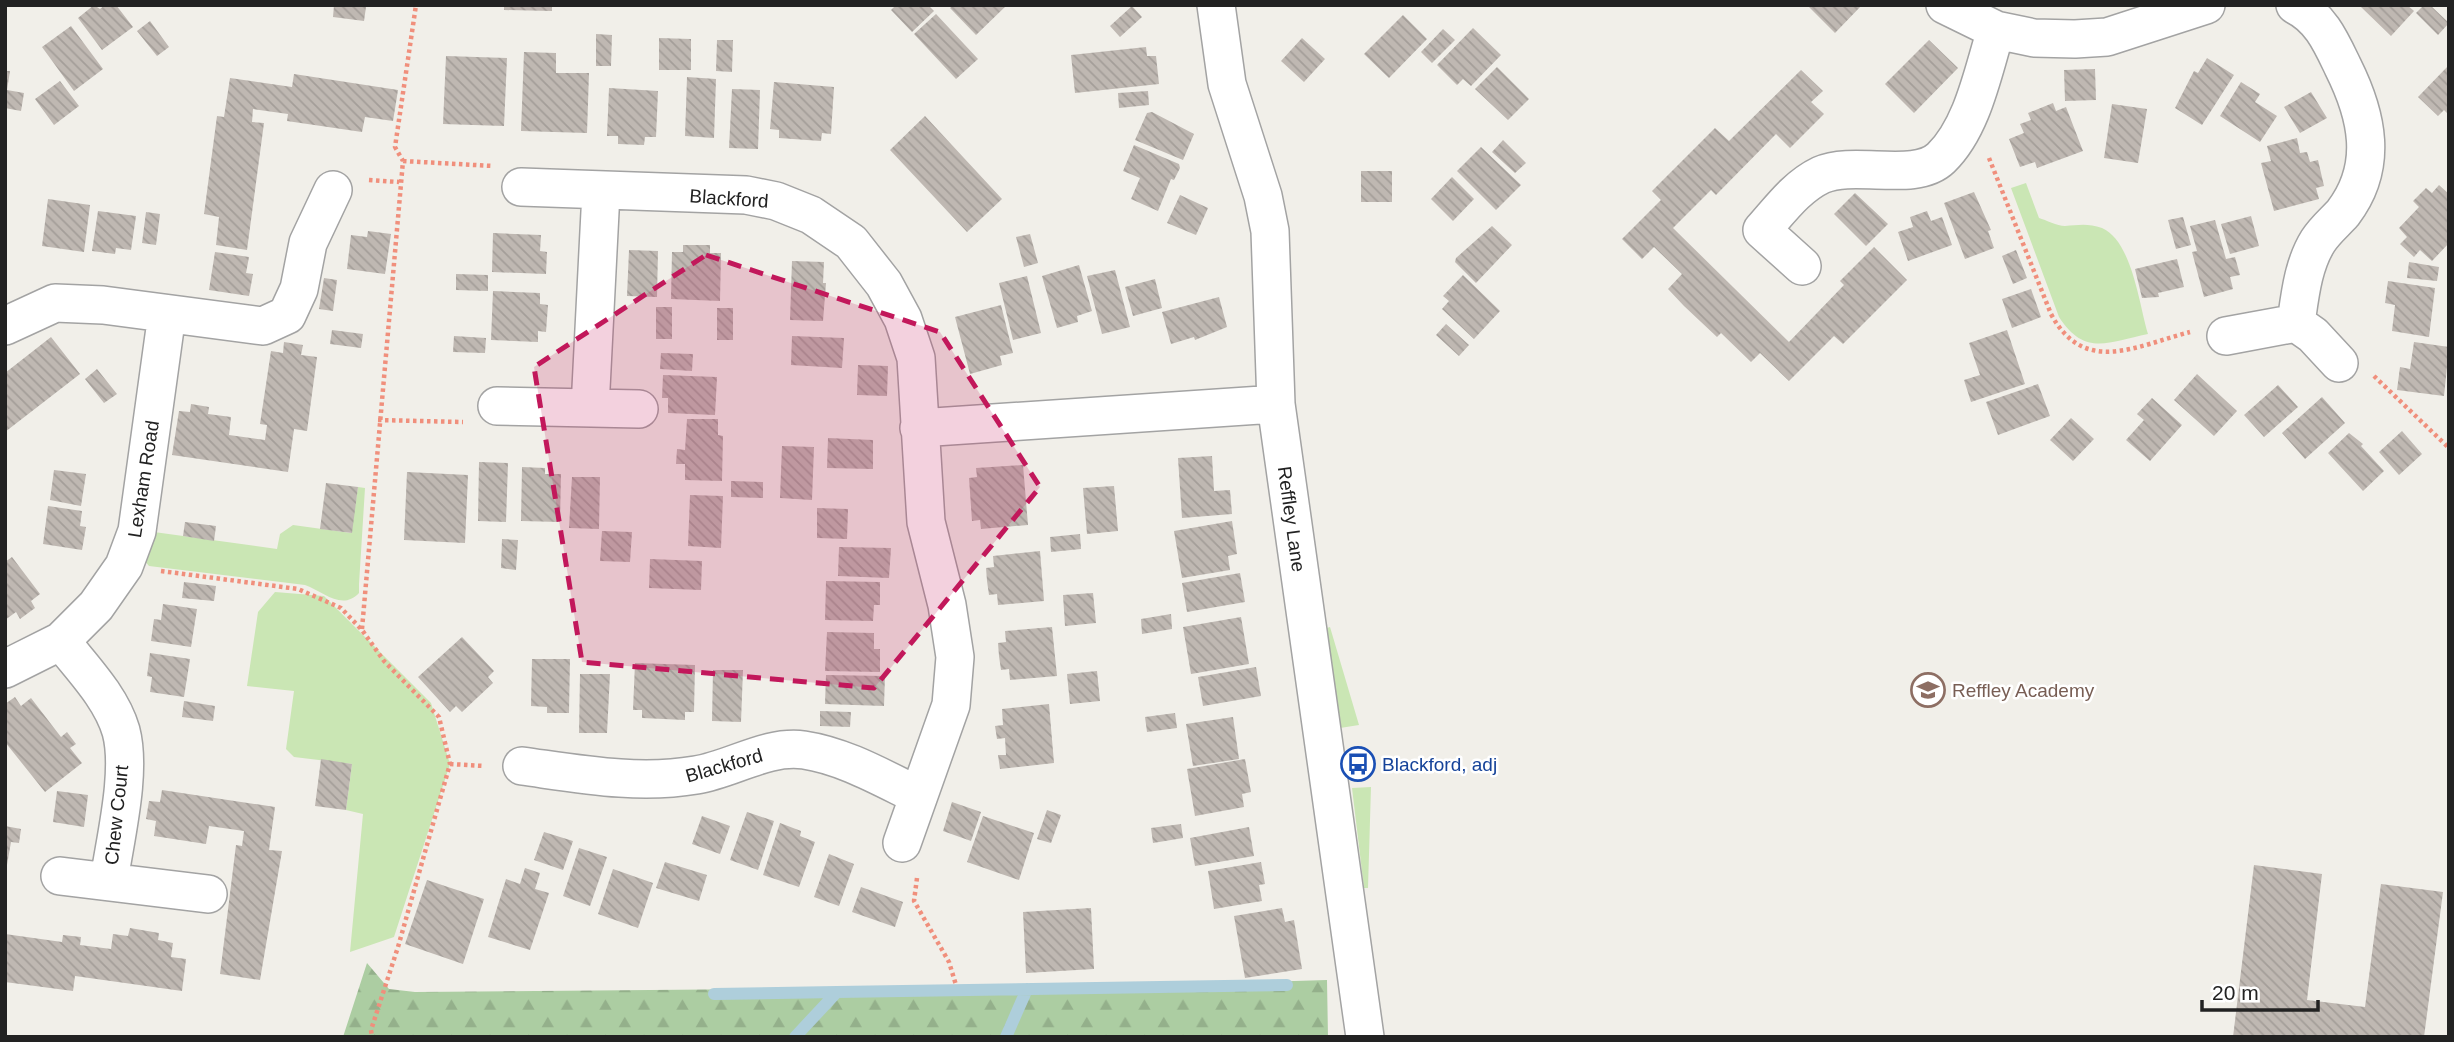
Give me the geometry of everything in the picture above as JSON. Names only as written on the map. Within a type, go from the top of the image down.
[{"type":"street","name":"Reffley Lane","points":[[1216,5],[1227,84],[1262,196],[1270,231],[1276,404],[1365,1037]]},
{"type":"street","points":[[1945,5],[1996,30],[2034,38],[2107,37],[2206,5]]},
{"type":"street","points":[[2295,323],[2307,263],[2319,240],[2344,211],[2363,177],[2367,139],[2359,100],[2328,36],[2306,8]]},
{"type":"street","points":[[1802,266],[1762,230],[1796,191],[1823,174],[1866,168],[1906,172],[1940,159],[1962,127],[1976,96],[1996,30]]},
{"type":"street","name":"Blackford","points":[[521,187],[601,192],[746,195],[776,201],[810,215],[851,242],[884,284],[903,319],[916,358],[926,522],[947,605],[955,657],[951,705],[902,843]]},
{"type":"street","points":[[5,326],[55,303],[103,305],[263,326],[287,314],[299,289],[308,243],[333,190]]},
{"type":"street","points":[[590,408],[601,192]]},
{"type":"street","name":"Lexham Road","points":[[5,670],[61,641],[96,606],[124,566],[137,531],[167,314]]},
{"type":"street","points":[[2226,336],[2295,323],[2313,335],[2339,363]]},
{"type":"street","points":[[919,428],[1276,404]]},
{"type":"street","points":[[497,406],[639,409]]},
{"type":"street","name":"Chew Court","points":[[61,641],[106,699],[121,732],[123,772],[109,881]]},
{"type":"street","name":"Blackford","points":[[522,766],[596,777],[650,780],[698,775],[768,752],[804,750],[865,769],[918,795]]},
{"type":"street","name":"Chew Court","points":[[60,876],[208,894]]},
{"type":"path","points":[[362,630],[378,420],[403,161],[395,147],[416,5]]},
{"type":"path","points":[[1962,127],[1982,144],[2004,189],[2051,314],[2062,335],[2073,344],[2086,351],[2108,354],[2214,326],[2226,336]]},
{"type":"path","points":[[403,161],[514,167],[521,187]]},
{"type":"path","points":[[2339,363],[2362,363],[2449,448]]},
{"type":"path","points":[[378,420],[487,422],[497,406]]},
{"type":"path","points":[[124,566],[298,589],[341,608],[362,630],[384,661],[439,717],[450,764],[398,947],[371,1030],[372,1037]]},
{"type":"path","points":[[902,843],[920,863],[914,901],[950,962],[956,985]]},
{"type":"highlighted area","points":[[706,255],[940,332],[1040,487],[874,688],[582,662],[534,367]]},
{"type":"green space","points":[[2026,183],[2039,218],[2062,226],[2097,226],[2112,235],[2121,246],[2133,275],[2148,334],[2098,344],[2078,338],[2069,330],[2059,317],[2011,188]]},
{"type":"green space","points":[[358,487],[365,488],[359,593],[353,598],[339,600],[305,585],[149,566],[143,559],[154,532],[277,549],[280,534],[293,525],[351,533]]},
{"type":"green space","points":[[275,592],[324,596],[431,703],[450,764],[394,937],[350,952],[363,814],[346,810],[352,764],[294,757],[286,749],[294,691],[247,686],[258,612]]},
{"type":"green space","points":[[1330,627],[1359,725],[1340,728],[1327,628]]},
{"type":"green space","points":[[1371,787],[1368,888],[1364,888],[1352,788]]},
{"type":"green space","points":[[367,963],[389,989],[415,992],[1141,986],[1327,980],[1328,1037],[343,1037]]},
{"type":"building","points":[[94,5],[100,9],[105,5],[116,5],[133,27],[102,50],[78,18]]},
{"type":"building","points":[[334,5],[366,7],[364,21],[333,17]]},
{"type":"building","points":[[504,5],[552,5],[552,11],[504,10]]},
{"type":"building","points":[[896,5],[928,5],[934,11],[912,32],[891,10]]},
{"type":"building","points":[[953,5],[1007,5],[976,35],[950,8]]},
{"type":"building","points":[[1807,5],[1862,5],[1835,33]]},
{"type":"building","points":[[2407,5],[2414,11],[2391,36],[2361,7]]},
{"type":"building","points":[[2424,5],[2430,5],[2449,23],[2438,35],[2416,13]]},
{"type":"building","points":[[1132,6],[1142,17],[1120,37],[1110,26]]},
{"type":"building","points":[[936,14],[978,59],[956,79],[914,34]]},
{"type":"building","points":[[1403,15],[1427,39],[1389,78],[1364,54]]},
{"type":"building","points":[[150,21],[169,47],[157,56],[137,31]]},
{"type":"building","points":[[71,26],[103,69],[74,91],[42,47]]},
{"type":"building","points":[[1473,28],[1501,55],[1471,86],[1463,79],[1457,85],[1437,65]]},
{"type":"building","points":[[1443,29],[1455,40],[1432,63],[1421,52]]},
{"type":"building","points":[[596,34],[612,35],[611,66],[596,66]]},
{"type":"building","points":[[659,38],[691,39],[691,70],[659,70]]},
{"type":"building","points":[[1302,38],[1325,59],[1304,82],[1281,61]]},
{"type":"building","points":[[717,40],[733,40],[732,72],[716,71]]},
{"type":"building","points":[[1929,40],[1958,68],[1914,113],[1885,84]]},
{"type":"building","points":[[1146,47],[1147,56],[1156,56],[1159,84],[1075,93],[1071,55]]},
{"type":"building","points":[[524,52],[556,53],[556,73],[589,73],[587,133],[521,131]]},
{"type":"building","points":[[446,56],[507,58],[504,126],[443,124]]},
{"type":"building","points":[[2207,58],[2234,75],[2202,125],[2175,108],[2194,71],[2198,73]]},
{"type":"building","points":[[2449,65],[2449,115],[2444,110],[2438,116],[2418,97]]},
{"type":"building","points":[[1497,67],[1529,99],[1508,120],[1475,89]]},
{"type":"building","points":[[2095,69],[2096,100],[2065,101],[2064,70]]},
{"type":"building","points":[[1801,70],[1823,91],[1811,102],[1824,114],[1790,148],[1776,134],[1716,195],[1711,190],[1673,228],[1789,342],[1844,285],[1840,281],[1874,247],[1907,280],[1843,344],[1834,336],[1789,381],[1760,353],[1751,362],[1721,333],[1717,337],[1684,306],[1668,289],[1682,274],[1654,247],[1642,259],[1622,239],[1661,200],[1652,191],[1715,128],[1729,141]]},
{"type":"building","points":[[5,71],[10,71],[7,90],[24,93],[21,111],[5,108]]},
{"type":"building","points":[[294,74],[398,90],[393,121],[365,117],[362,132],[287,121],[288,114],[253,109],[252,122],[264,123],[247,250],[216,245],[219,217],[204,214],[217,116],[224,117],[230,78],[292,87]]},
{"type":"building","points":[[687,77],[716,79],[714,138],[685,136]]},
{"type":"building","points":[[60,81],[79,106],[54,125],[35,99]]},
{"type":"building","points":[[774,82],[834,87],[831,134],[822,133],[821,141],[779,138],[779,130],[770,129]]},
{"type":"building","points":[[2241,82],[2260,94],[2255,102],[2277,116],[2260,142],[2220,116]]},
{"type":"building","points":[[609,88],[658,91],[656,137],[645,137],[644,145],[618,144],[618,136],[607,136]]},
{"type":"building","points":[[732,89],[760,90],[758,149],[729,148]]},
{"type":"building","points":[[1148,91],[1149,105],[1119,108],[1118,93]]},
{"type":"building","points":[[2311,92],[2327,118],[2300,133],[2284,107]]},
{"type":"building","points":[[2053,103],[2056,111],[2066,107],[2083,151],[2037,168],[2035,162],[2020,167],[2009,139],[2024,133],[2020,124],[2031,120],[2028,113]]},
{"type":"building","points":[[2112,104],[2147,109],[2138,163],[2104,158]]},
{"type":"building","points":[[1152,112],[1194,134],[1183,160],[1135,140],[1147,113]]},
{"type":"building","points":[[925,116],[1002,199],[967,232],[890,150]]},
{"type":"building","points":[[2297,138],[2300,153],[2307,152],[2310,162],[2318,160],[2324,186],[2316,188],[2319,199],[2274,211],[2261,163],[2271,161],[2267,146]]},
{"type":"building","points":[[1503,140],[1526,163],[1515,173],[1492,152]]},
{"type":"building","points":[[1134,145],[1179,164],[1180,168],[1174,180],[1171,179],[1158,211],[1131,199],[1140,178],[1123,171]]},
{"type":"building","points":[[1481,147],[1521,185],[1496,210],[1457,171]]},
{"type":"building","points":[[1361,171],[1392,171],[1392,202],[1361,202]]},
{"type":"building","points":[[1452,177],[1474,199],[1453,221],[1431,199]]},
{"type":"building","points":[[2439,185],[2449,194],[2449,243],[2432,261],[2420,250],[2414,257],[2400,244],[2407,237],[2399,228],[2419,207],[2413,201],[2426,188],[2432,193]]},
{"type":"building","points":[[1974,192],[1991,230],[1988,231],[1994,248],[1965,259],[1944,203]]},
{"type":"building","points":[[1855,193],[1888,224],[1866,246],[1834,214]]},
{"type":"building","points":[[1180,195],[1208,208],[1196,235],[1167,223]]},
{"type":"building","points":[[48,199],[90,205],[84,252],[42,246]]},
{"type":"building","points":[[98,211],[136,216],[131,250],[116,248],[115,254],[92,251]]},
{"type":"building","points":[[1927,211],[1931,221],[1942,217],[1952,245],[1908,261],[1898,232],[1913,227],[1910,217]]},
{"type":"building","points":[[146,212],[160,214],[156,245],[142,243]]},
{"type":"building","points":[[2251,216],[2259,246],[2230,254],[2221,224]]},
{"type":"building","points":[[2183,217],[2191,245],[2176,249],[2168,220]]},
{"type":"building","points":[[2215,220],[2226,259],[2235,257],[2240,275],[2230,277],[2233,289],[2204,297],[2192,252],[2197,251],[2190,226]]},
{"type":"building","points":[[1492,226],[1512,245],[1476,283],[1455,262],[1456,258]]},
{"type":"building","points":[[368,231],[391,234],[385,274],[347,269],[351,235],[367,237]]},
{"type":"building","points":[[493,233],[541,235],[540,251],[547,252],[546,274],[492,272]]},
{"type":"building","points":[[1030,234],[1038,263],[1024,267],[1016,237]]},
{"type":"building","points":[[683,245],[710,245],[710,253],[721,253],[720,301],[671,299],[672,252],[683,252]]},
{"type":"building","points":[[629,250],[658,251],[657,297],[627,296]]},
{"type":"building","points":[[2016,250],[2027,278],[2013,284],[2002,256]]},
{"type":"building","points":[[215,252],[249,257],[246,273],[253,274],[249,296],[209,290]]},
{"type":"building","points":[[2177,259],[2184,287],[2158,293],[2159,297],[2142,298],[2135,269]]},
{"type":"building","points":[[792,261],[824,262],[823,283],[826,283],[823,321],[790,320]]},
{"type":"building","points":[[2409,262],[2439,267],[2437,281],[2407,278]]},
{"type":"building","points":[[1079,265],[1092,311],[1077,316],[1078,322],[1057,328],[1042,276]]},
{"type":"building","points":[[1115,270],[1130,327],[1102,334],[1087,276]]},
{"type":"building","points":[[456,274],[488,275],[488,291],[456,290]]},
{"type":"building","points":[[1463,275],[1500,311],[1474,339],[1442,309],[1449,301],[1443,296]]},
{"type":"building","points":[[1027,276],[1041,333],[1013,340],[999,283]]},
{"type":"building","points":[[324,278],[337,280],[333,311],[319,309]]},
{"type":"building","points":[[1155,279],[1162,308],[1133,316],[1125,287]]},
{"type":"building","points":[[2388,281],[2435,288],[2429,337],[2392,331],[2395,305],[2385,303]]},
{"type":"building","points":[[2031,289],[2041,317],[2012,328],[2002,299]]},
{"type":"building","points":[[493,291],[540,293],[540,304],[548,305],[546,332],[538,331],[538,342],[491,340]]},
{"type":"building","points":[[1219,297],[1227,327],[1195,340],[1194,337],[1171,344],[1162,312]]},
{"type":"building","points":[[1001,305],[1013,353],[1000,356],[1002,365],[970,374],[955,317]]},
{"type":"building","points":[[656,307],[672,307],[672,339],[656,339]]},
{"type":"building","points":[[717,308],[733,308],[733,340],[717,340]]},
{"type":"building","points":[[1446,324],[1469,345],[1459,356],[1436,335]]},
{"type":"building","points":[[332,330],[363,334],[361,348],[330,344]]},
{"type":"building","points":[[2007,330],[2025,384],[1971,402],[1964,380],[1980,375],[1969,343]]},
{"type":"building","points":[[454,336],[486,338],[485,353],[453,352]]},
{"type":"building","points":[[792,336],[844,338],[842,368],[791,365]]},
{"type":"building","points":[[51,337],[80,374],[5,432],[5,373]]},
{"type":"building","points":[[284,342],[303,345],[301,355],[317,357],[307,431],[294,429],[288,472],[172,455],[179,411],[190,412],[191,404],[209,407],[208,414],[231,417],[229,435],[265,440],[267,425],[260,424],[271,351],[283,353]]},
{"type":"building","points":[[2414,342],[2449,347],[2444,396],[2397,390],[2400,367],[2410,369]]},
{"type":"building","points":[[661,353],[693,354],[692,371],[660,369]]},
{"type":"building","points":[[858,365],[888,366],[887,396],[857,395]]},
{"type":"building","points":[[97,369],[117,394],[104,403],[85,379]]},
{"type":"building","points":[[2197,374],[2237,411],[2214,436],[2174,400]]},
{"type":"building","points":[[663,375],[717,377],[715,415],[668,413],[668,398],[662,398]]},
{"type":"building","points":[[2038,384],[2050,416],[1998,435],[1986,402]]},
{"type":"building","points":[[2278,385],[2298,407],[2264,437],[2244,415]]},
{"type":"building","points":[[2322,397],[2345,423],[2305,459],[2282,433]]},
{"type":"building","points":[[2152,398],[2182,425],[2150,461],[2126,440],[2144,420],[2137,414]]},
{"type":"building","points":[[2071,418],[2094,439],[2073,461],[2050,440]]},
{"type":"building","points":[[687,419],[718,419],[718,435],[723,436],[722,481],[685,480],[685,464],[676,464],[677,449],[685,450]]},
{"type":"building","points":[[2402,431],[2422,454],[2399,475],[2379,452]]},
{"type":"building","points":[[2349,433],[2363,444],[2361,446],[2384,471],[2363,491],[2328,453]]},
{"type":"building","points":[[828,438],[873,440],[873,469],[827,468]]},
{"type":"building","points":[[782,446],[814,447],[812,500],[780,498]]},
{"type":"building","points":[[1212,456],[1214,491],[1230,490],[1232,514],[1182,518],[1178,458]]},
{"type":"building","points":[[479,462],[508,463],[506,522],[478,521]]},
{"type":"building","points":[[1023,465],[1028,525],[981,529],[980,520],[972,521],[969,478],[977,477],[976,468]]},
{"type":"building","points":[[522,467],[545,468],[545,474],[561,474],[560,522],[521,521]]},
{"type":"building","points":[[54,470],[86,474],[81,506],[50,500]]},
{"type":"building","points":[[407,472],[468,475],[465,543],[404,540]]},
{"type":"building","points":[[572,477],[600,477],[599,529],[569,528]]},
{"type":"building","points":[[731,481],[763,482],[763,498],[731,497]]},
{"type":"building","points":[[326,483],[358,487],[352,533],[320,529]]},
{"type":"building","points":[[1114,486],[1118,531],[1087,534],[1083,488]]},
{"type":"building","points":[[690,495],[723,496],[721,548],[688,546]]},
{"type":"building","points":[[48,506],[82,511],[80,526],[86,527],[82,550],[43,544]]},
{"type":"building","points":[[817,508],[848,509],[847,539],[817,538]]},
{"type":"building","points":[[1232,521],[1237,554],[1228,556],[1230,570],[1182,578],[1174,531]]},
{"type":"building","points":[[185,522],[216,526],[214,541],[183,536]]},
{"type":"building","points":[[602,531],[632,532],[630,562],[600,561]]},
{"type":"building","points":[[1080,534],[1081,549],[1051,552],[1050,537]]},
{"type":"building","points":[[502,539],[518,540],[516,570],[501,568]]},
{"type":"building","points":[[839,547],[891,548],[889,578],[838,576]]},
{"type":"building","points":[[1040,551],[1044,601],[998,605],[997,594],[989,595],[987,581],[986,568],[994,567],[993,556]]},
{"type":"building","points":[[12,557],[40,594],[31,601],[35,608],[20,619],[16,612],[5,620],[5,562]]},
{"type":"building","points":[[650,559],[702,561],[701,590],[649,588]]},
{"type":"building","points":[[1240,573],[1245,602],[1187,612],[1182,583]]},
{"type":"building","points":[[826,581],[880,582],[880,605],[874,605],[873,621],[825,620]]},
{"type":"building","points":[[184,582],[216,586],[214,601],[182,598]]},
{"type":"building","points":[[1093,593],[1096,623],[1065,626],[1063,595]]},
{"type":"building","points":[[163,604],[197,609],[191,647],[151,641],[154,619],[161,620]]},
{"type":"building","points":[[1171,614],[1172,629],[1142,634],[1141,619]]},
{"type":"building","points":[[1241,617],[1249,664],[1191,674],[1183,627]]},
{"type":"building","points":[[1052,627],[1057,676],[1010,680],[1009,669],[1001,670],[999,656],[998,643],[1006,642],[1005,631]]},
{"type":"building","points":[[827,632],[874,633],[874,649],[880,649],[880,672],[825,671]]},
{"type":"building","points":[[462,637],[494,671],[488,677],[493,683],[462,712],[456,706],[450,712],[418,677]]},
{"type":"building","points":[[150,653],[190,659],[184,697],[150,692],[152,677],[147,676]]},
{"type":"building","points":[[532,659],[570,659],[569,713],[547,713],[547,707],[531,706]]},
{"type":"building","points":[[635,663],[695,665],[694,712],[685,712],[685,720],[642,718],[642,710],[633,710]]},
{"type":"building","points":[[1256,667],[1261,696],[1203,706],[1198,677]]},
{"type":"building","points":[[713,670],[743,670],[741,722],[712,721]]},
{"type":"building","points":[[1097,671],[1100,701],[1070,704],[1067,674]]},
{"type":"building","points":[[580,674],[610,674],[607,733],[579,733]]},
{"type":"building","points":[[826,675],[885,676],[884,706],[825,704]]},
{"type":"building","points":[[15,697],[21,706],[31,698],[61,737],[67,732],[76,744],[70,748],[82,763],[45,792],[5,742],[5,704]]},
{"type":"building","points":[[184,701],[215,706],[213,721],[182,717]]},
{"type":"building","points":[[1049,704],[1054,763],[1000,769],[998,755],[1006,755],[1005,738],[997,739],[995,726],[1003,725],[1002,709]]},
{"type":"building","points":[[820,711],[851,712],[850,727],[820,726]]},
{"type":"building","points":[[1175,713],[1177,728],[1147,732],[1145,717]]},
{"type":"building","points":[[1233,717],[1239,759],[1193,766],[1186,724]]},
{"type":"building","points":[[321,759],[352,764],[346,810],[315,806]]},
{"type":"building","points":[[1245,759],[1251,792],[1242,794],[1244,807],[1195,816],[1187,769]]},
{"type":"building","points":[[162,790],[275,807],[269,850],[282,851],[260,980],[220,974],[236,845],[242,846],[244,831],[209,826],[206,844],[154,836],[156,821],[146,819],[149,801],[160,802]]},
{"type":"building","points":[[57,791],[88,795],[84,827],[53,822]]},
{"type":"building","points":[[952,802],[981,812],[971,841],[943,831]]},
{"type":"building","points":[[1047,810],[1061,815],[1051,843],[1037,839]]},
{"type":"building","points":[[747,812],[774,821],[758,870],[730,860]]},
{"type":"building","points":[[702,816],[730,826],[720,854],[692,844]]},
{"type":"building","points":[[983,816],[1034,833],[1019,880],[967,862]]},
{"type":"building","points":[[780,823],[801,831],[800,836],[815,842],[799,887],[763,875]]},
{"type":"building","points":[[1181,824],[1183,838],[1153,843],[1151,828]]},
{"type":"building","points":[[5,826],[21,829],[19,843],[11,842],[7,865]]},
{"type":"building","points":[[1249,827],[1254,856],[1195,866],[1190,838]]},
{"type":"building","points":[[544,832],[573,841],[563,870],[534,860]]},
{"type":"building","points":[[579,848],[607,857],[590,906],[563,896]]},
{"type":"building","points":[[829,854],[854,864],[839,906],[814,897]]},
{"type":"building","points":[[665,862],[707,875],[699,901],[656,888]]},
{"type":"building","points":[[1261,862],[1265,884],[1259,885],[1262,901],[1214,909],[1208,871]]},
{"type":"building","points":[[2254,865],[2322,874],[2307,1000],[2365,1007],[2381,884],[2443,892],[2424,1037],[2233,1037]]},
{"type":"building","points":[[525,868],[540,873],[535,889],[549,893],[530,950],[488,937],[506,879],[520,884]]},
{"type":"building","points":[[613,869],[653,883],[638,928],[598,914]]},
{"type":"building","points":[[427,880],[484,899],[463,964],[405,944]]},
{"type":"building","points":[[861,887],[903,902],[895,927],[852,912]]},
{"type":"building","points":[[1091,908],[1094,969],[1026,973],[1023,912]]},
{"type":"building","points":[[1282,908],[1285,922],[1294,920],[1302,969],[1245,978],[1234,916]]},
{"type":"building","points":[[130,928],[159,933],[158,940],[173,943],[171,957],[186,959],[182,991],[75,976],[73,991],[5,982],[5,934],[62,942],[63,935],[81,937],[80,945],[111,949],[113,934],[128,936]]},
{"type":"waterway","points":[[795,1037],[837,992],[1287,985]]},
{"type":"waterway","points":[[1006,1037],[1027,989]]},
{"type":"waterway","points":[[714,994],[837,992]]},
{"type":"place","name":"Reffley Academy","points":[[1928,690]]},
{"type":"place","name":"Blackford, adj","points":[[1358,764]]}]
